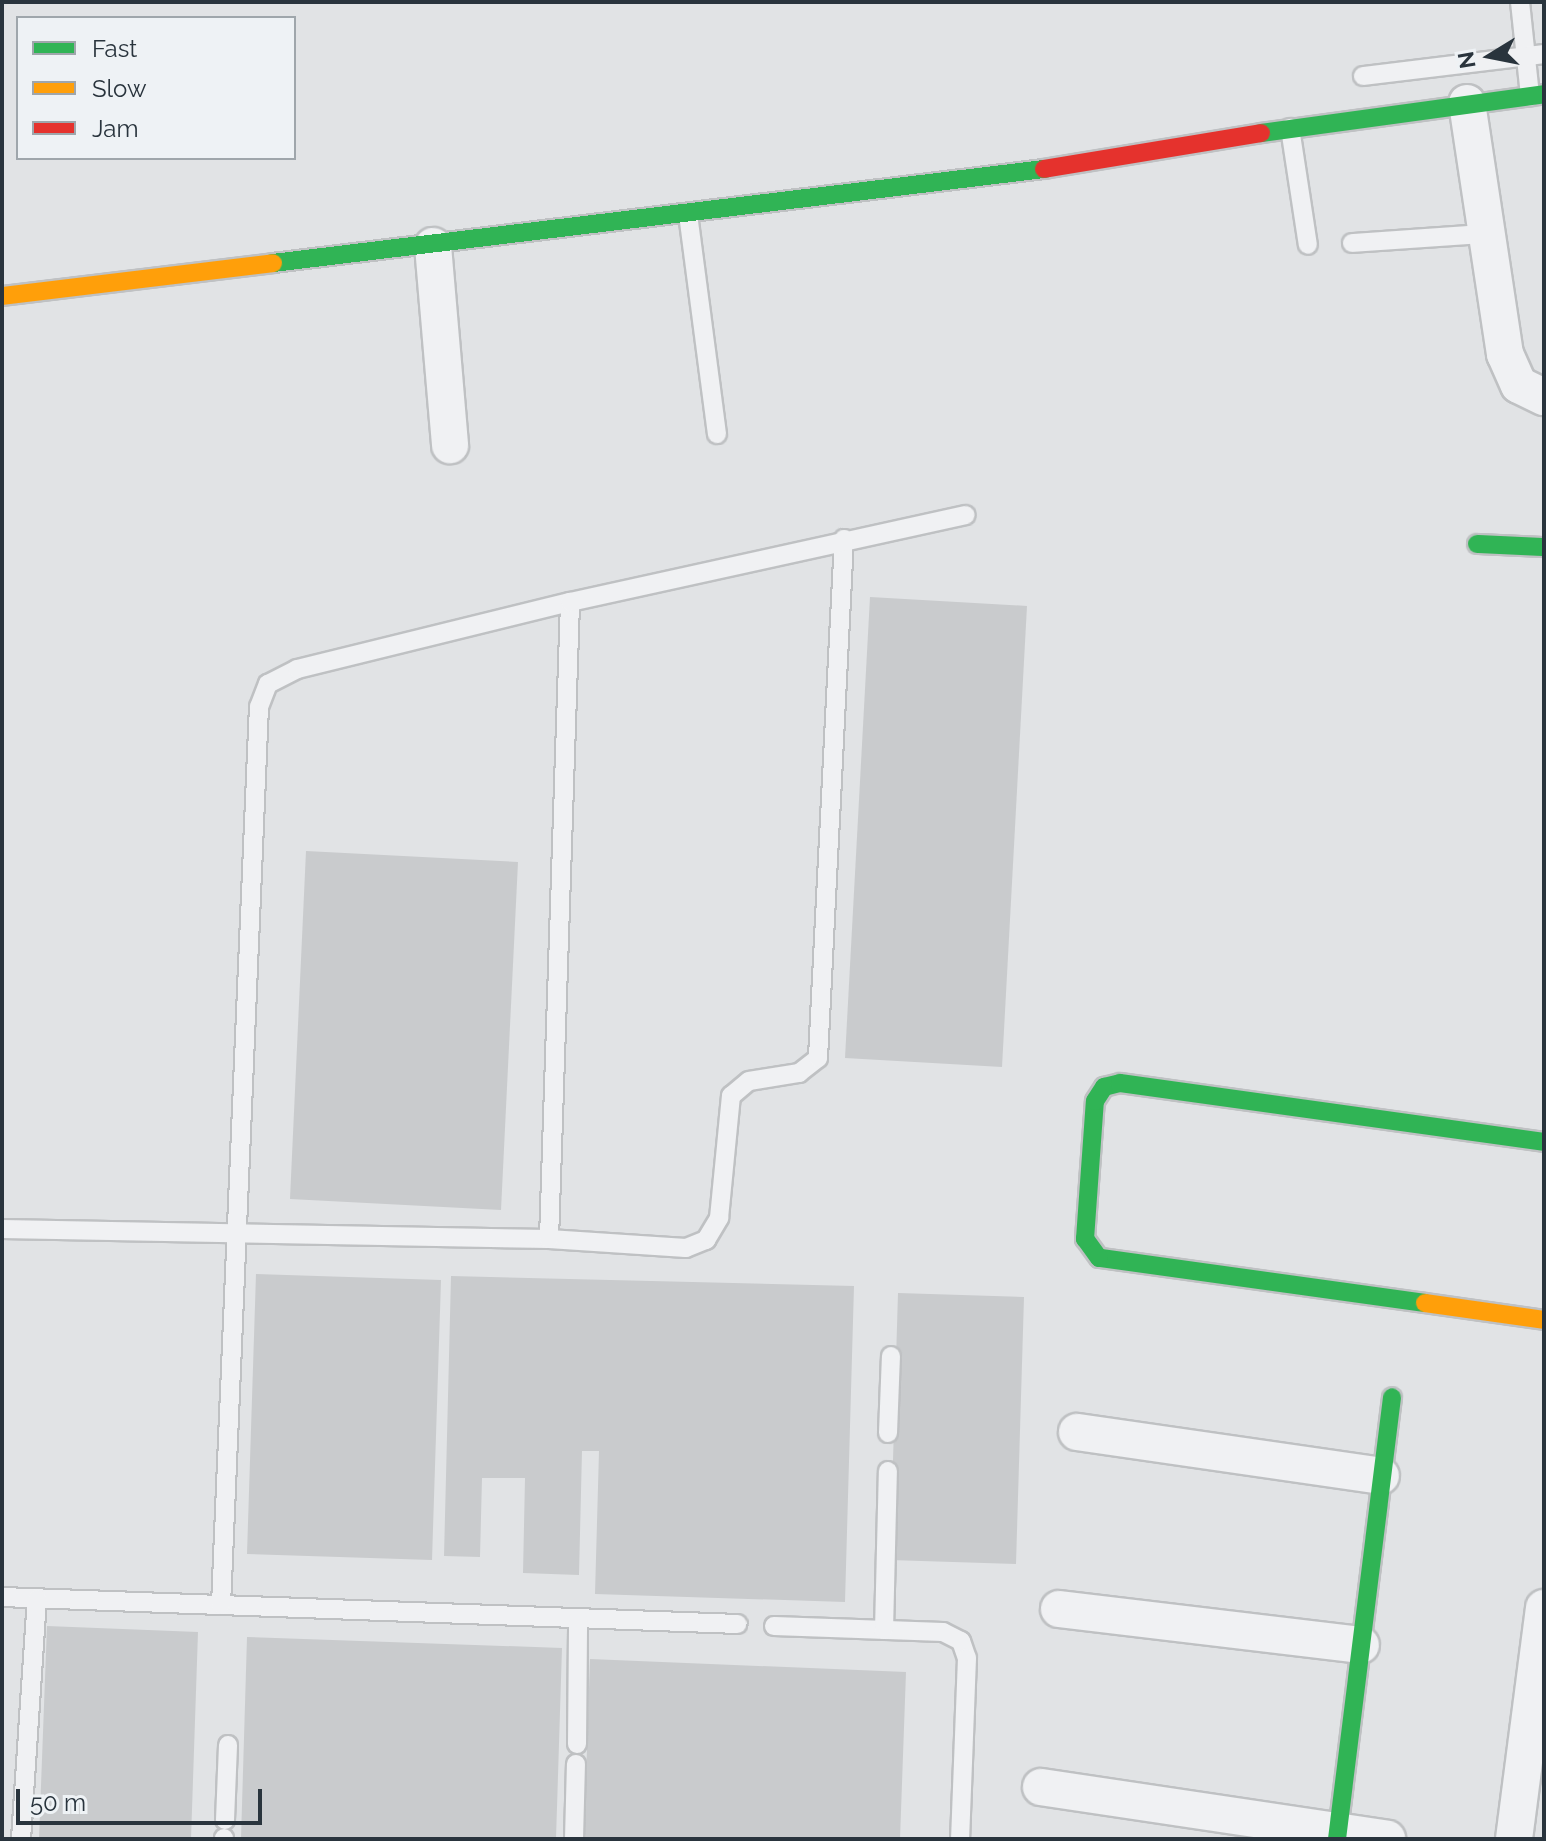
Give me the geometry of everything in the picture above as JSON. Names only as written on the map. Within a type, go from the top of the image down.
[{"type":"street","points":[[2,296],[1106,162],[1290,128],[1537,95]]},
{"type":"street","points":[[1467,103],[1505,354],[1519,385],[1544,397]]},
{"type":"street","points":[[433,246],[450,445]]},
{"type":"street","points":[[1477,544],[1544,547]]},
{"type":"street","points":[[1544,1142],[1120,1083],[1104,1087],[1095,1101],[1085,1239],[1099,1258],[1544,1320]]},
{"type":"street","points":[[1337,1836],[1392,1397]]},
{"type":"street","points":[[1077,1432],[1381,1476]]},
{"type":"street","points":[[1514,1839],[1544,1608]]},
{"type":"street","points":[[1059,1609],[1361,1645]]},
{"type":"street","points":[[1041,1787],[1337,1836],[1387,1839]]},
{"type":"lane","points":[[1520,2],[1535,55],[1537,95]]},
{"type":"lane","points":[[1363,76],[1535,55]]},
{"type":"lane","points":[[1290,128],[1308,245]]},
{"type":"lane","points":[[688,214],[717,434]]},
{"type":"lane","points":[[1352,243],[1485,234]]},
{"type":"lane","points":[[221,1605],[259,707],[268,684],[297,669],[570,602],[844,539],[966,515]]},
{"type":"lane","points":[[2,1229],[549,1239],[686,1248],[706,1240],[719,1218],[731,1096],[749,1081],[799,1073],[818,1058],[844,539]]},
{"type":"lane","points":[[549,1239],[570,602]]},
{"type":"lane","points":[[888,1433],[891,1356]]},
{"type":"lane","points":[[884,1630],[888,1471]]},
{"type":"lane","points":[[2,1597],[738,1624]]},
{"type":"lane","points":[[21,1839],[37,1599]]},
{"type":"lane","points":[[577,1744],[578,1619]]},
{"type":"lane","points":[[774,1626],[943,1632],[961,1641],[967,1671],[960,1839]]},
{"type":"lane","points":[[224,1833],[228,1745]]},
{"type":"lane","points":[[574,1839],[576,1764]]},
{"type":"building","points":[[870,597],[1027,606],[1002,1067],[845,1058]]},
{"type":"building","points":[[306,851],[518,862],[501,1210],[290,1199]]},
{"type":"building","points":[[256,1274],[441,1280],[432,1560],[247,1554]]},
{"type":"building","points":[[451,1276],[854,1286],[845,1602],[595,1594],[599,1451],[582,1451],[579,1575],[523,1573],[525,1478],[482,1478],[480,1557],[444,1556]]},
{"type":"building","points":[[898,1293],[1024,1297],[1016,1564],[890,1560]]},
{"type":"building","points":[[47,1626],[198,1632],[191,1839],[39,1839]]},
{"type":"building","points":[[247,1637],[562,1648],[556,1839],[241,1839]]},
{"type":"building","points":[[590,1659],[906,1672],[900,1839],[584,1839]]},
{"type":"traffic: fast","points":[[1261,133],[1544,94]]},
{"type":"traffic: fast","points":[[273,263],[1044,169]]},
{"type":"traffic: fast","points":[[1477,544],[1544,547]]},
{"type":"traffic: fast","points":[[1425,1303],[1099,1258],[1085,1239],[1095,1101],[1104,1087],[1120,1083],[1544,1142]]},
{"type":"traffic: fast","points":[[1337,1839],[1392,1397]]},
{"type":"traffic: slow","points":[[2,296],[273,263]]},
{"type":"traffic: slow","points":[[1425,1303],[1544,1320]]},
{"type":"traffic: jam","points":[[1044,169],[1261,133]]}]
